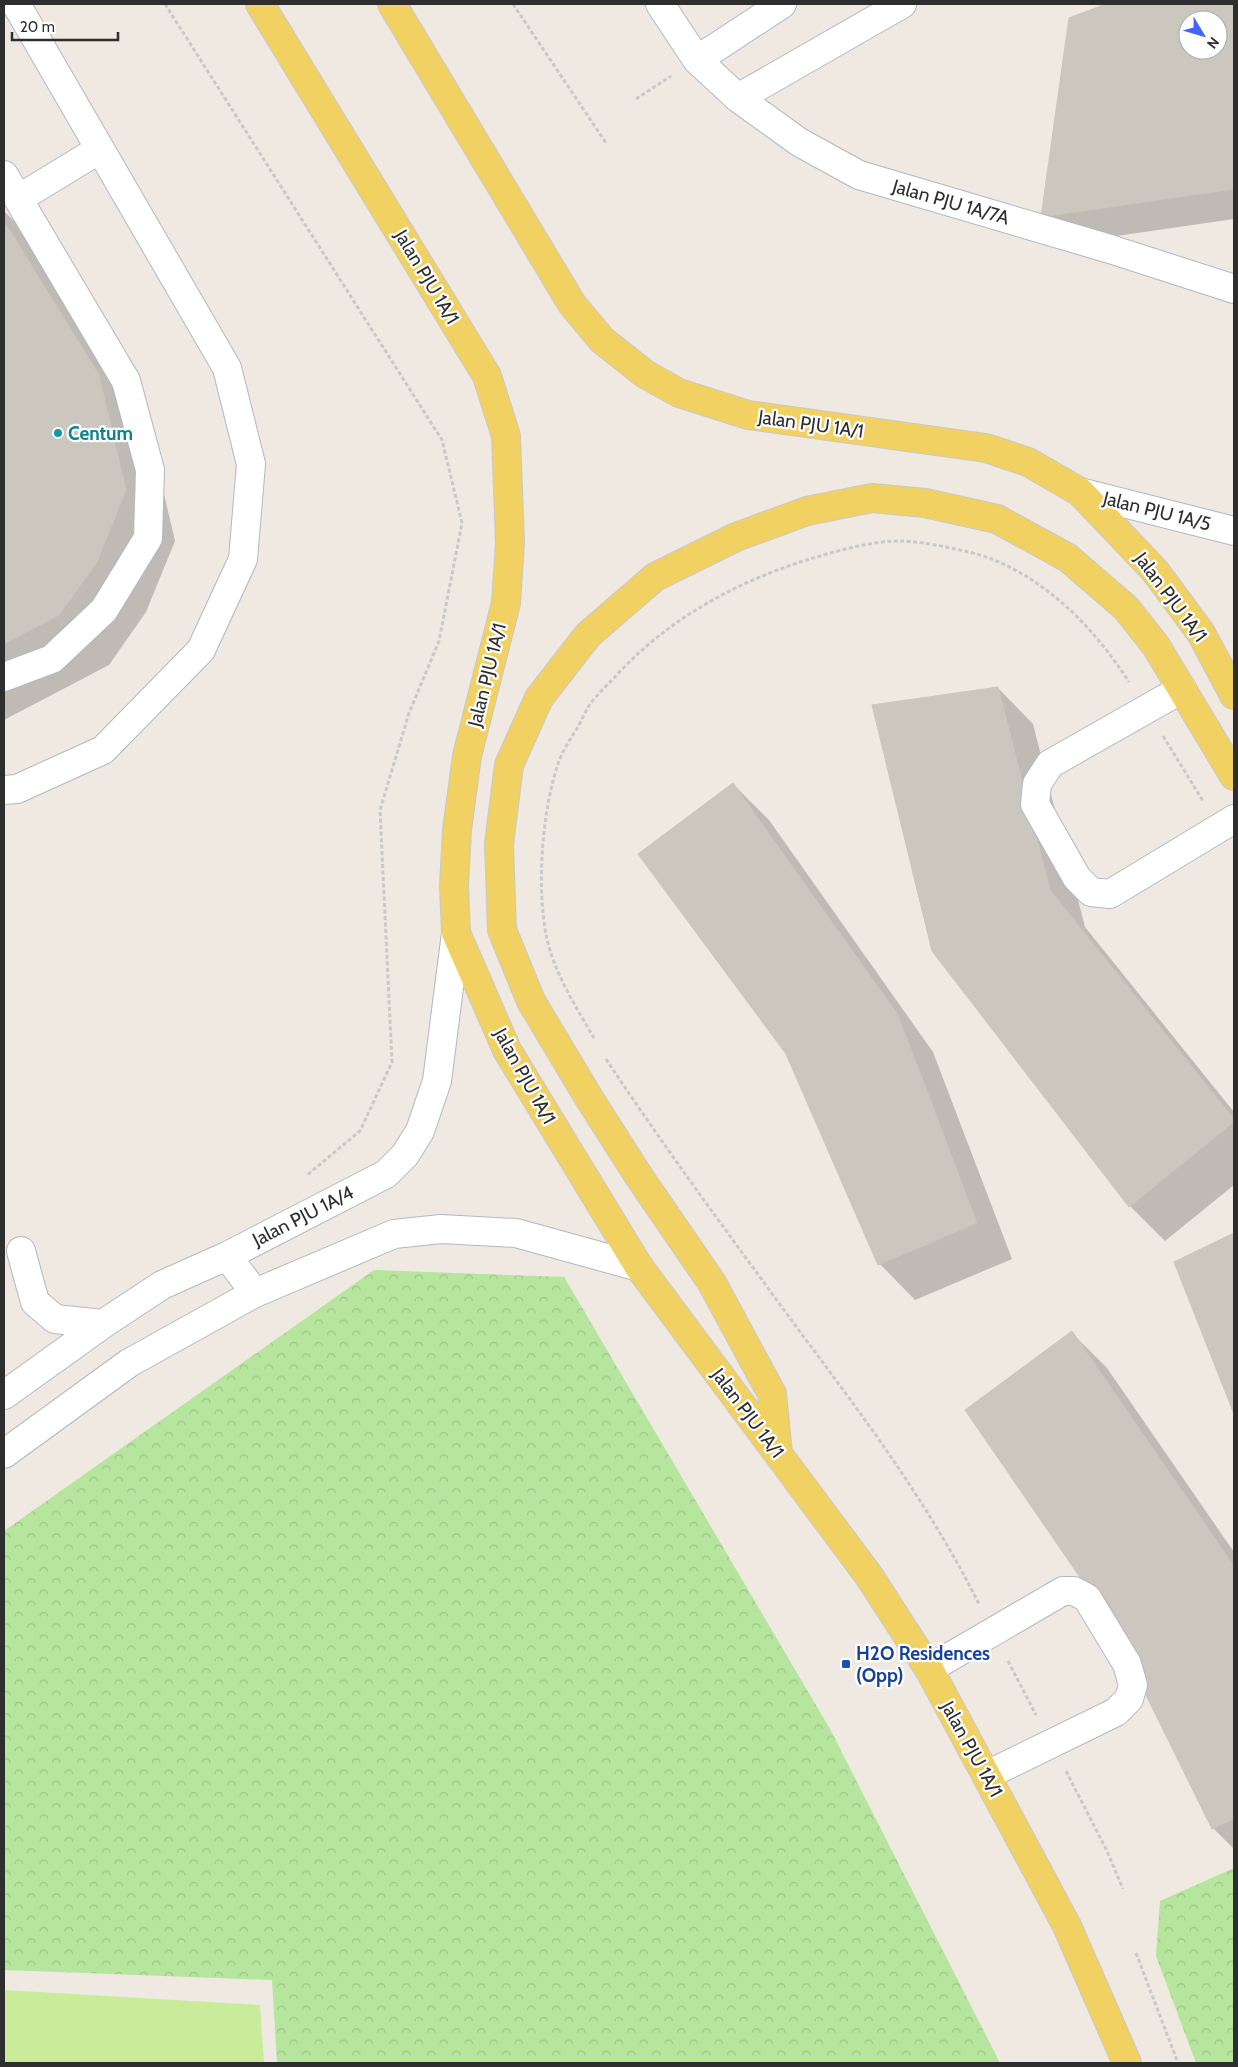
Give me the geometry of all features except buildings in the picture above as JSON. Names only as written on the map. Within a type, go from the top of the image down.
[{"type":"main road","name":"Jalan PJU 1A/1","points":[[260,4],[487,376],[506,436],[510,543],[506,603],[467,756],[457,830],[454,886],[456,933],[507,1050],[639,1267],[869,1576],[929,1669],[1067,1926],[1127,2063]]},
{"type":"main road","name":"Jalan PJU 1A/1","points":[[392,4],[572,304],[602,340],[645,374],[680,393],[748,415],[986,448],[1028,462],[1080,492],[1155,570],[1201,633],[1234,696]]},
{"type":"main road","points":[[778,1454],[772,1394],[712,1283],[634,1167],[531,1001],[502,930],[499,844],[509,765],[539,698],[588,634],[655,577],[736,537],[808,511],[872,498],[925,503],[997,519],[1068,558],[1126,608],[1156,646],[1234,776]]},
{"type":"street","points":[[4,790],[17,789],[103,750],[201,650],[243,559],[251,464],[227,368],[16,4]]},
{"type":"street","name":"Jalan PJU 1A/7A","points":[[660,4],[697,60],[738,98],[799,142],[859,175],[1110,249],[1234,289]]},
{"type":"street","points":[[697,60],[782,4]]},
{"type":"street","points":[[738,98],[902,4]]},
{"type":"street","points":[[18,199],[100,149]]},
{"type":"street","points":[[4,175],[126,381],[150,470],[148,538],[104,610],[52,659],[4,677]]},
{"type":"street","name":"Jalan PJU 1A/5","points":[[1080,492],[1234,531]]},
{"type":"street","points":[[1182,689],[1050,764],[1037,784],[1035,804],[1077,878],[1091,892],[1110,894],[1227,823]]},
{"type":"street","name":"Jalan PJU 1A/4","points":[[4,1395],[102,1324],[162,1285],[227,1256],[386,1174],[405,1155],[420,1131],[437,1081],[456,933]]},
{"type":"street","points":[[4,1454],[129,1363],[255,1293],[394,1234],[441,1229],[516,1233],[639,1267]]},
{"type":"street","points":[[21,1251],[35,1302],[55,1319],[102,1324]]},
{"type":"street","points":[[227,1256],[255,1293]]},
{"type":"street","points":[[929,1669],[1064,1592],[1074,1591],[1087,1598],[1128,1664],[1133,1685],[1129,1699],[1116,1712],[1052,1745],[987,1775]]},
{"type":"path","points":[[165,4],[442,440],[462,523],[439,641],[409,713],[380,810],[392,1062],[360,1131],[300,1181]]},
{"type":"path","points":[[513,4],[606,143]]},
{"type":"path","points":[[636,99],[697,60]]},
{"type":"path","points":[[597,1044],[566,989],[547,942],[542,908],[545,822],[559,760],[591,703],[634,656],[684,616],[739,584],[796,563],[849,547],[902,541],[947,548],[989,558],[1029,578],[1070,609],[1097,636],[1227,823]]},
{"type":"path","points":[[602,1052],[723,1227],[844,1391],[941,1531],[1106,1849],[1123,1889]]},
{"type":"path","points":[[1136,1953],[1178,2063]]},
{"type":"green space","points":[[374,1270],[564,1277],[830,1729],[1000,2063],[277,2063],[272,1980],[4,1970],[4,1531]]},
{"type":"green space","points":[[1234,1868],[1234,2063],[1196,2063],[1156,1956],[1160,1901]]},
{"type":"green space","points":[[4,1990],[260,2005],[264,2063],[4,2063]]},
{"type":"place","name":"Centum","points":[[58,433]]},
{"type":"place","name":"H2O Residences (Opp)","points":[[846,1664]]}]
